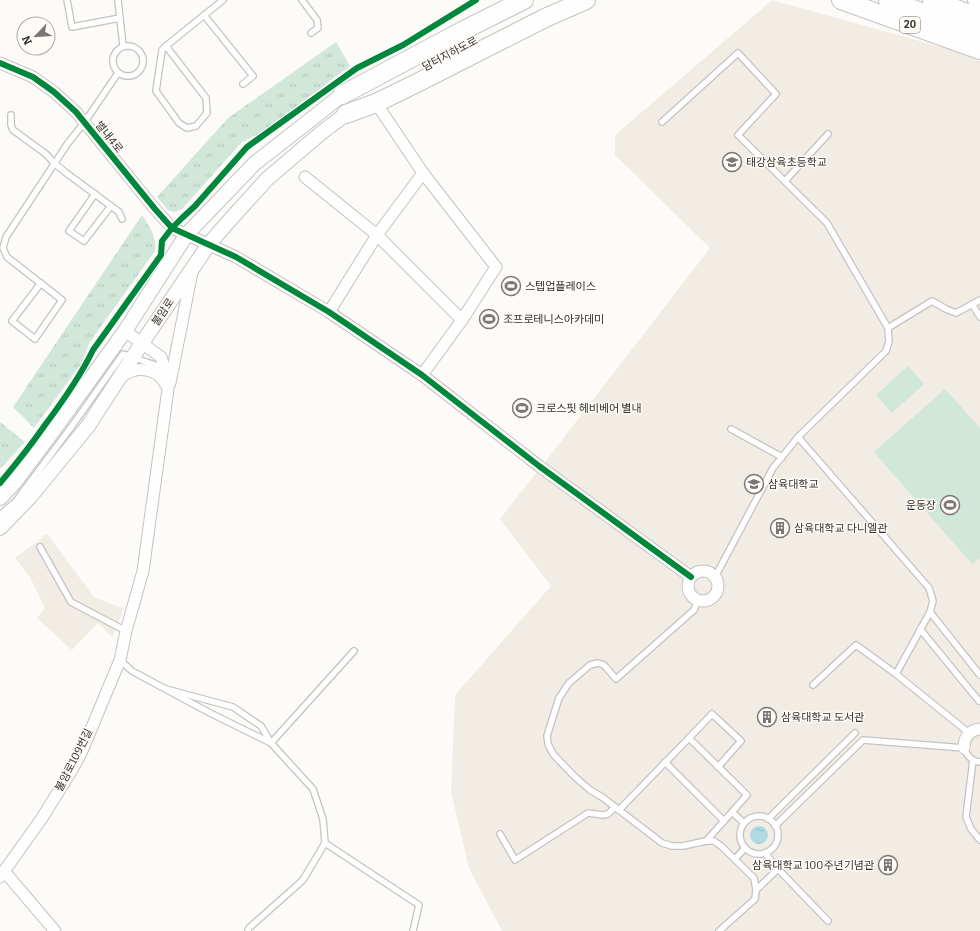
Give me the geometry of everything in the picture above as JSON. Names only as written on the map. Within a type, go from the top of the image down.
[{"type":"main road","points":[[342,95],[416,46],[500,0]]},
{"type":"main road","name":"담터지하도로","points":[[342,95],[462,31],[524,0]]},
{"type":"main road","name":"담터지하도로","points":[[346,114],[381,91],[468,44],[556,0]]},
{"type":"main road","points":[[346,114],[376,103],[545,18],[586,0]]},
{"type":"main road","name":"20","points":[[841,0],[980,50]]},
{"type":"main road","name":"20","points":[[888,0],[980,33]]},
{"type":"main road","points":[[932,0],[980,18]]},
{"type":"street","name":"별내4로","points":[[2,63],[33,77],[54,92],[76,112],[172,228],[236,257],[329,312],[422,375],[539,466],[691,577]]},
{"type":"street","name":"불암로","points":[[0,498],[14,483],[46,441],[125,331],[187,234],[254,164],[342,95]]},
{"type":"street","points":[[376,103],[423,173],[496,267],[462,320],[422,375]]},
{"type":"street","name":"불암로","points":[[0,528],[30,497],[88,426],[209,244],[228,221],[267,179],[321,133],[346,114]]},
{"type":"street","points":[[329,312],[377,236],[423,173]]},
{"type":"street","points":[[305,177],[377,236],[462,320]]},
{"type":"street","points":[[168,389],[192,270]]},
{"type":"street","points":[[125,331],[161,357],[166,373],[168,389]]},
{"type":"street","points":[[120,377],[134,370],[155,372],[164,379],[168,389]]},
{"type":"street","name":"불암로109번길","points":[[2,874],[42,818],[73,768],[82,751],[120,660],[126,631],[144,571],[168,389]]},
{"type":"street","points":[[698,571],[703,571],[715,577],[717,581],[717,590],[711,598],[707,600],[698,600],[694,598],[688,590],[691,577],[698,571]]},
{"type":"street","points":[[964,748],[964,742],[969,733],[973,730],[980,729]]},
{"type":"street","points":[[2,874],[55,931]]},
{"type":"lane","points":[[67,0],[72,27],[120,18]]},
{"type":"lane","points":[[118,0],[123,46]]},
{"type":"lane","points":[[166,46],[206,98],[207,113],[196,126],[187,128],[179,123],[156,91],[162,50],[166,46],[223,0]]},
{"type":"lane","points":[[302,0],[316,20],[318,28],[312,33]]},
{"type":"lane","points":[[204,15],[253,76],[243,84]]},
{"type":"lane","points":[[132,45],[143,55],[144,60],[141,70],[133,76],[123,75],[118,72],[113,64],[114,53],[123,46],[132,45]]},
{"type":"lane","points":[[662,122],[738,53],[776,94],[738,135],[827,223],[888,328],[889,340],[886,351],[798,437],[773,468],[715,577]]},
{"type":"lane","points":[[40,283],[12,321],[35,339],[62,300],[7,257],[3,248],[6,237],[54,163],[84,123],[118,72]]},
{"type":"lane","points":[[11,114],[11,124],[13,130],[46,154],[54,163],[119,212],[122,219]]},
{"type":"lane","points":[[785,181],[828,134]]},
{"type":"lane","points":[[95,194],[70,231],[84,241],[111,206]]},
{"type":"lane","points":[[888,328],[932,301],[956,313],[980,300]]},
{"type":"lane","points":[[972,304],[980,317]]},
{"type":"lane","points":[[0,515],[16,501],[123,354],[164,368]]},
{"type":"lane","points":[[731,428],[782,457]]},
{"type":"lane","points":[[798,437],[929,588],[933,601],[930,612],[896,674]]},
{"type":"lane","points":[[40,547],[71,602],[126,631]]},
{"type":"lane","points":[[698,600],[694,610],[616,679],[604,665],[598,663],[590,665],[569,683],[559,698],[547,736],[548,744],[553,754],[574,776],[590,790],[617,808],[662,843],[672,846],[683,846],[706,841],[714,841],[754,878],[756,890],[755,898],[719,931]]},
{"type":"lane","points":[[930,612],[980,675]]},
{"type":"lane","points":[[920,629],[979,701],[980,700]]},
{"type":"lane","points":[[813,684],[856,645],[896,674],[969,733]]},
{"type":"lane","points":[[271,743],[354,651]]},
{"type":"lane","points":[[120,660],[132,671],[210,713],[271,743]]},
{"type":"lane","points":[[166,689],[232,707],[261,726],[271,743],[313,789],[323,819],[325,843],[303,880],[249,928],[248,931]]},
{"type":"lane","points":[[500,834],[516,860],[588,813],[603,815],[608,814],[617,808],[665,762],[712,714],[741,741],[718,767]]},
{"type":"lane","points":[[768,819],[855,733]]},
{"type":"lane","points":[[689,738],[747,796],[706,841]]},
{"type":"lane","points":[[775,826],[863,740],[964,748],[969,757],[980,762]]},
{"type":"lane","points":[[973,760],[966,817],[970,829],[980,840]]},
{"type":"lane","points":[[665,762],[724,821]]},
{"type":"lane","points":[[732,812],[744,823]]},
{"type":"lane","points":[[758,816],[768,819],[775,826],[778,837],[770,850],[760,854],[754,853],[745,848],[740,838],[741,828],[744,823],[752,817],[758,816]]},
{"type":"lane","points":[[325,843],[418,905],[413,931]]},
{"type":"lane","points":[[735,860],[745,848]]},
{"type":"lane","points":[[765,853],[828,921]]},
{"type":"lane","points":[[756,890],[778,868]]},
{"type":"shaded area","name":"삼육대학교","points":[[772,0],[952,50],[980,61],[980,931],[502,931],[469,868],[451,792],[455,695],[551,586],[500,519],[710,248],[615,155],[615,135]]},
{"type":"shaded area","points":[[47,534],[94,597],[124,609],[112,637],[98,623],[72,650],[37,618],[45,608],[30,577],[15,558]]},
{"type":"green space","points":[[336,42],[350,66],[265,130],[242,142],[182,209],[175,212],[168,210],[157,197],[228,118]]},
{"type":"green space","points":[[142,215],[154,236],[155,251],[90,342],[81,364],[34,428],[13,407]]},
{"type":"green space","points":[[908,366],[924,384],[892,413],[876,395]]},
{"type":"green space","name":"운동장","points":[[945,389],[980,428],[980,558],[972,564],[874,452]]},
{"type":"green space","points":[[0,422],[25,442],[0,469]]},
{"type":"water","points":[[755,826],[763,826],[768,831],[766,842],[763,844],[755,844],[750,839],[750,831]]},
{"type":"cycle path","points":[[0,483],[29,447],[58,407],[77,379],[93,350],[161,255],[162,241],[172,228],[195,206],[247,147],[357,68],[403,45],[476,0]]},
{"type":"cycle path","points":[[0,63],[33,77],[54,92],[76,112],[172,228],[236,257],[329,312],[422,375],[539,466],[691,577]]},
{"type":"place","name":"태강삼육초등학교","points":[[732,162]]},
{"type":"place","name":"스텝업플레이스","points":[[511,286]]},
{"type":"place","name":"조프로테니스아카데미","points":[[489,319]]},
{"type":"place","name":"크로스핏 헤비베어 별내","points":[[522,408]]},
{"type":"place","name":"삼육대학교","points":[[754,484]]},
{"type":"place","name":"운동장","points":[[950,505]]},
{"type":"place","name":"삼육대학교 다니엘관","points":[[780,528]]},
{"type":"place","name":"삼육대학교 도서관","points":[[767,717]]},
{"type":"place","name":"삼육대학교 100주년기념관","points":[[888,865]]}]
